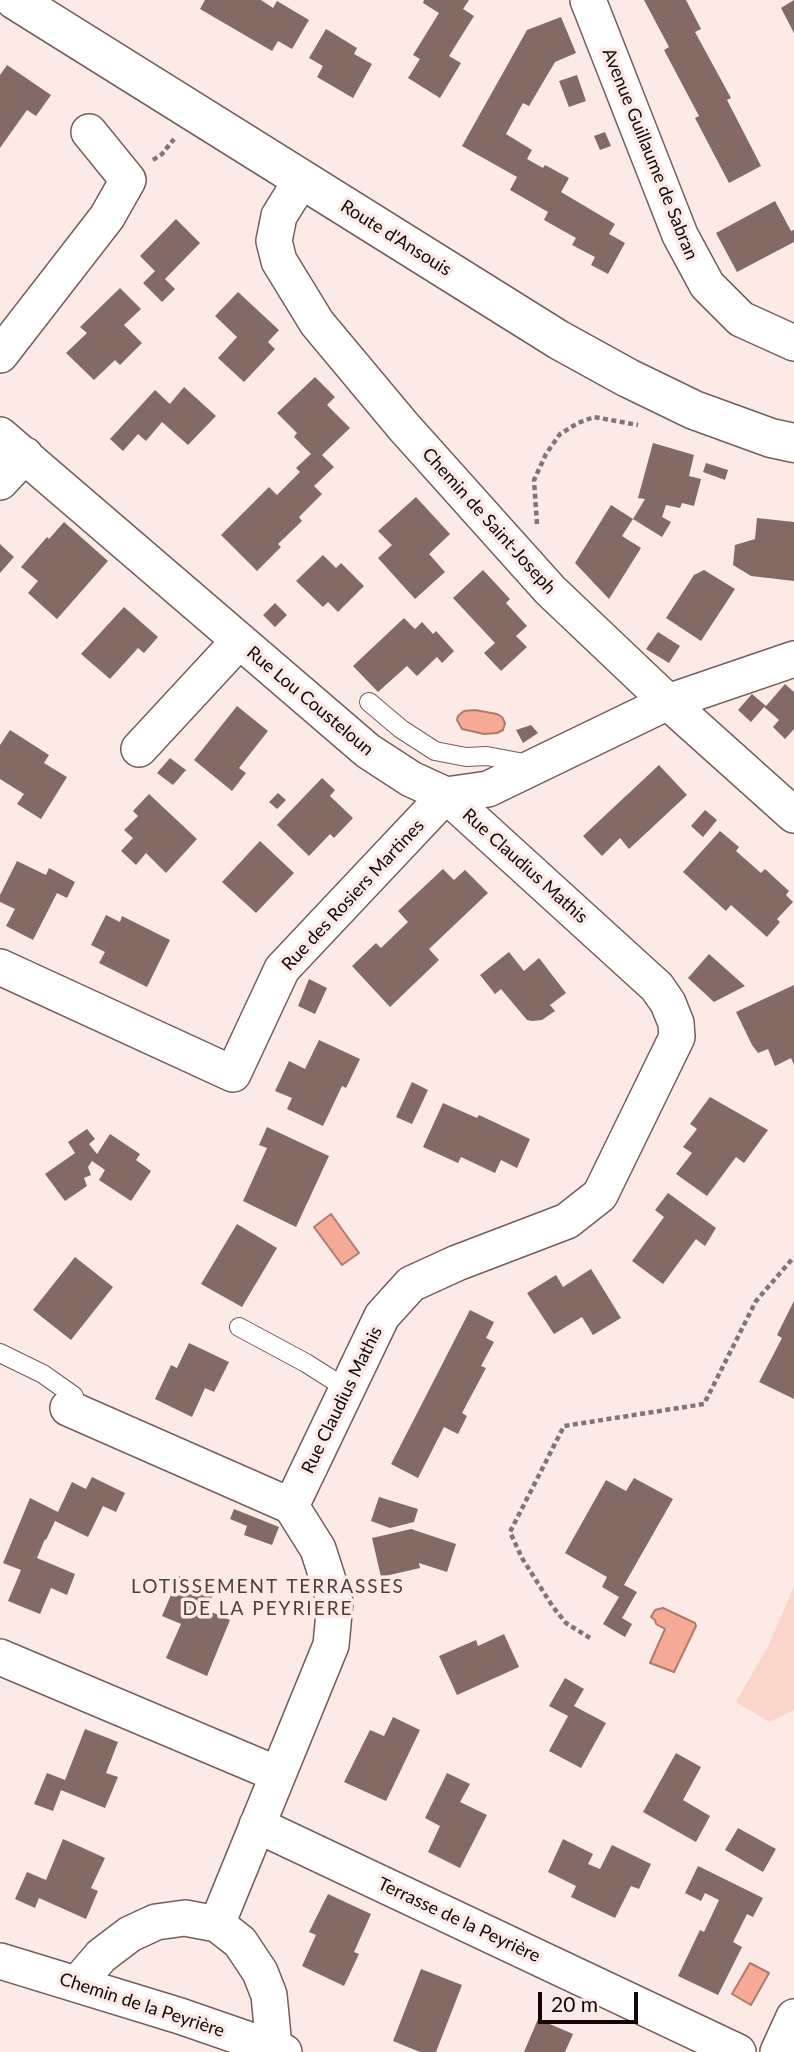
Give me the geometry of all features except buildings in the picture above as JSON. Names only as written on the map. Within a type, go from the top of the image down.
[{"type":"street","name":"Route d'Ansouis","points":[[15,0],[559,340],[694,410],[771,438],[794,443]]},
{"type":"street","name":"Avenue Guillaume de Sabran","points":[[588,0],[680,235],[707,285],[741,319],[794,343]]},
{"type":"street","points":[[0,355],[107,217],[128,180],[89,132]]},
{"type":"street","name":"Chemin de Saint-Joseph","points":[[302,179],[279,216],[274,241],[279,261],[317,323],[403,426],[550,590],[668,702],[794,815]]},
{"type":"street","points":[[0,482],[12,445]]},
{"type":"street","name":"Rue Lou Cousteloun","points":[[12,445],[368,751],[411,779],[446,794],[488,789],[668,702],[794,659]]},
{"type":"street","points":[[139,749],[239,641]]},
{"type":"street","name":"Rue des Rosiers Martines","points":[[0,967],[233,1074],[282,969],[446,794]]},
{"type":"street","name":"Rue Claudius Mathis","points":[[291,1506],[382,1316],[411,1284],[457,1263],[568,1221],[600,1195],[677,1037],[676,1023],[668,1003],[657,988],[446,794]]},
{"type":"street","points":[[68,1408],[291,1506],[318,1549],[335,1602],[331,1645],[217,1924]]},
{"type":"street","points":[[0,1657],[277,1774]]},
{"type":"street","name":"Terrasse de la Peyrière","points":[[257,1825],[738,2052]]},
{"type":"street","points":[[76,1984],[101,1956],[130,1934],[156,1922],[185,1918],[217,1924],[240,1942],[260,1972],[269,1995],[262,2048]]},
{"type":"street","name":"Chemin de la Peyrière","points":[[0,1961],[76,1984],[262,2048]]},
{"type":"street","points":[[778,2052],[794,2017]]},
{"type":"lane","points":[[369,702],[401,729],[435,751],[466,757],[487,756],[537,766]]},
{"type":"lane","points":[[239,1327],[306,1363],[347,1390]]},
{"type":"lane","points":[[0,1353],[43,1374],[74,1396],[68,1408]]},
{"type":"path","points":[[162,154],[178,132]]},
{"type":"path","points":[[538,531],[534,480],[546,454],[561,434],[594,417],[640,425]]},
{"type":"path","points":[[590,1638],[566,1623],[553,1607],[522,1558],[510,1532],[564,1426],[704,1404],[756,1301],[794,1257]]},
{"type":"shaded area","points":[[475,710],[502,717],[505,723],[503,730],[484,734],[462,729],[457,720],[458,716],[464,711]]},
{"type":"shaded area","points":[[331,1214],[359,1253],[342,1265],[314,1227]]},
{"type":"shaded area","points":[[794,1587],[794,1710],[769,1722],[736,1702],[768,1646]]},
{"type":"shaded area","points":[[663,1608],[695,1623],[696,1626],[674,1672],[650,1663],[665,1629],[651,1617],[655,1610]]},
{"type":"shaded area","points":[[750,1963],[769,1973],[751,2005],[732,1994]]},
{"type":"district","name":"LOTISSEMENT TERRASSES DE LA PEYRIERE","points":[[268,1598]]}]
